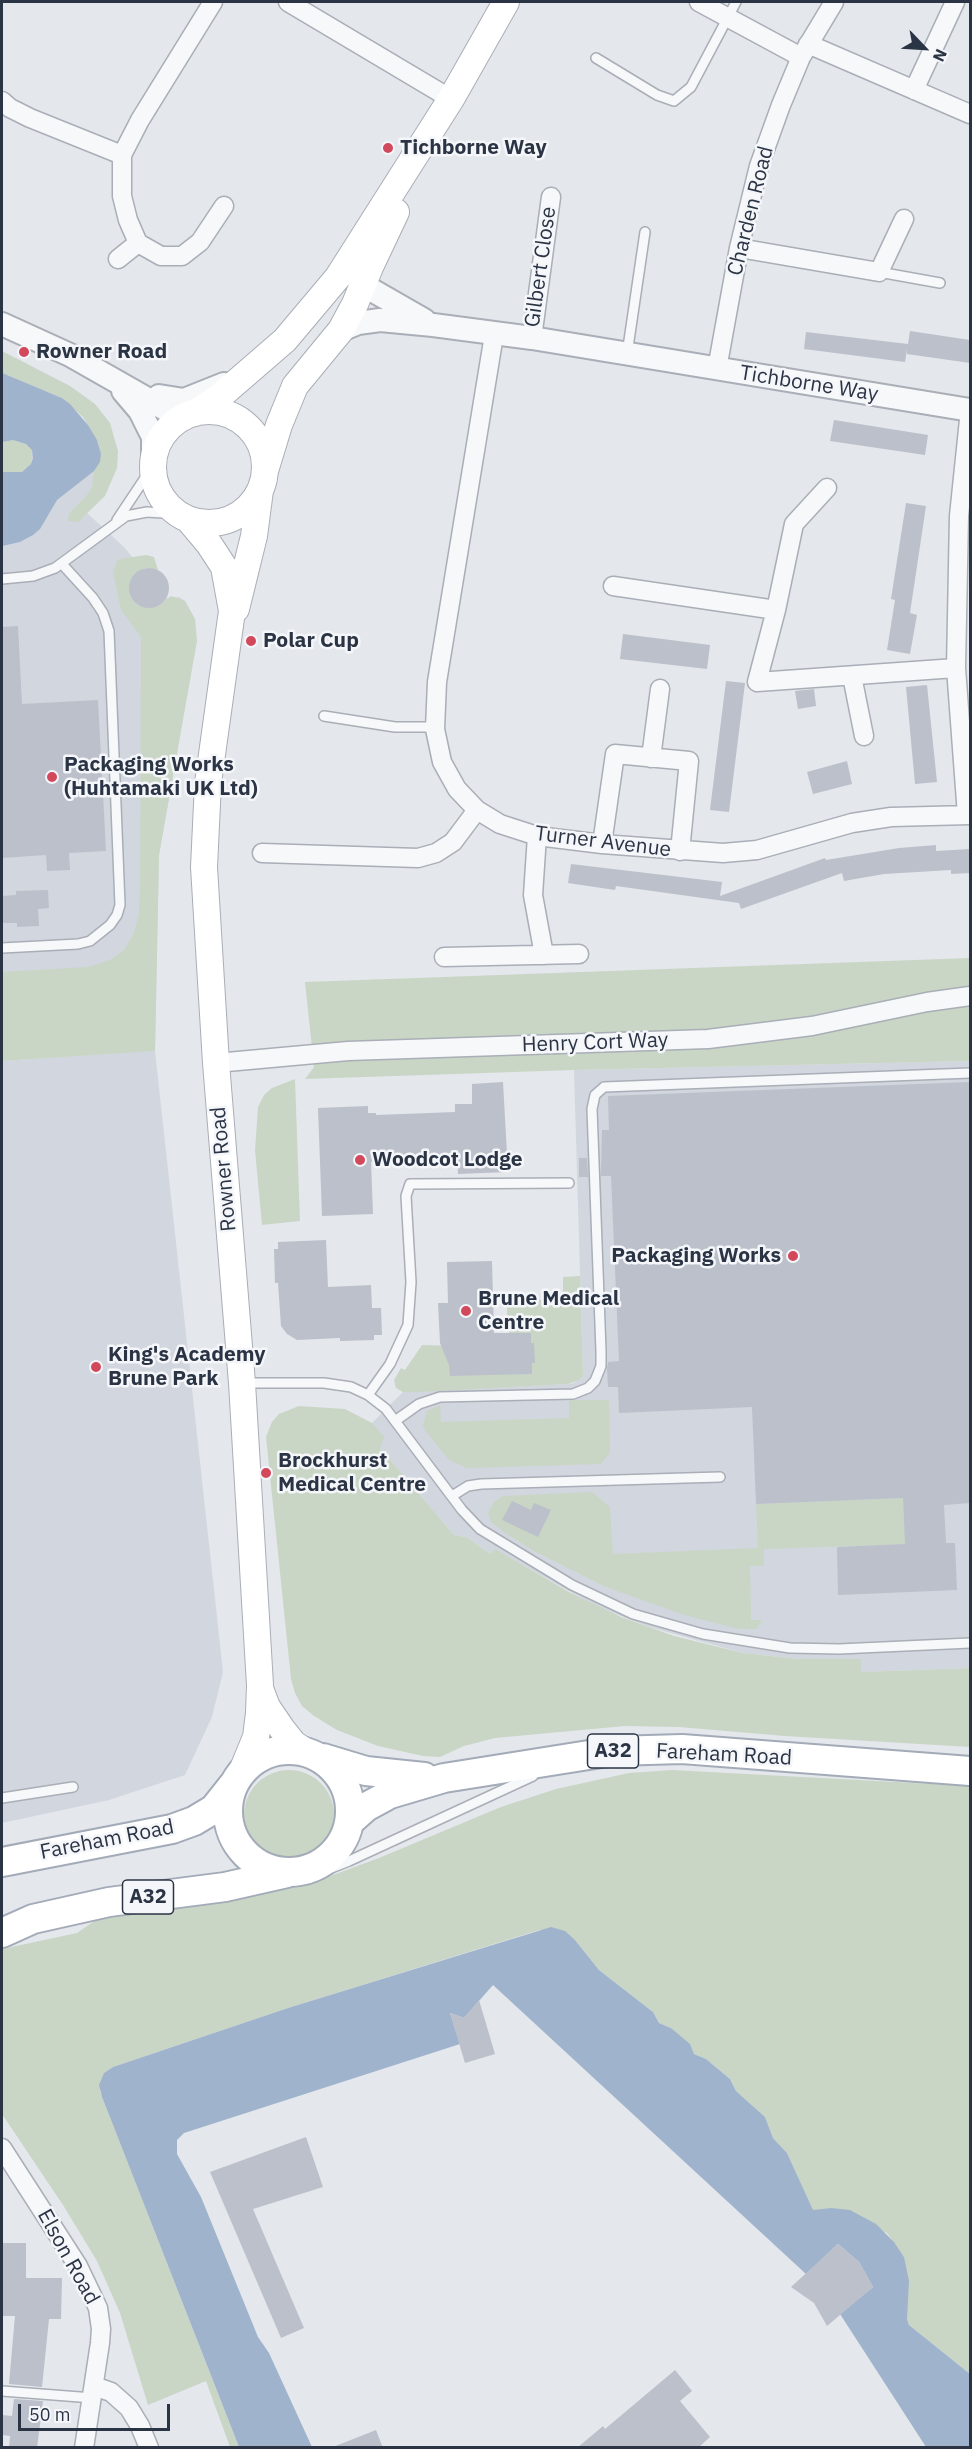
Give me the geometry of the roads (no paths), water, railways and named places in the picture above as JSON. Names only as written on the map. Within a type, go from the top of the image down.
[{"type":"main road","name":"Rowner Road","points":[[191,414],[218,398],[285,340],[338,277],[451,99],[506,2]]},
{"type":"main road","name":"Rowner Road","points":[[225,653],[254,536],[263,481],[279,425],[295,386],[341,330],[451,99]]},
{"type":"main road","points":[[218,398],[288,354],[350,288],[363,285]]},
{"type":"main road","points":[[210,411],[238,418],[248,426],[262,448],[263,481],[247,509],[227,521],[212,524],[183,517],[169,507],[159,493],[153,463],[157,445],[165,432],[176,422],[191,414],[210,411]]},
{"type":"main road","name":"Rowner Road","points":[[183,517],[218,556],[227,577],[232,611],[205,816],[204,891],[242,1383],[260,1685],[260,1713],[256,1737],[237,1778]]},
{"type":"main road","name":"Rowner Road","points":[[260,1685],[267,1707],[282,1729],[294,1744],[311,1754]]},
{"type":"main road","name":"Fareham Road","points":[[349,1822],[366,1808],[390,1794],[444,1778],[614,1751],[682,1749],[970,1771]]},
{"type":"main road","points":[[290,1750],[311,1754],[333,1769],[345,1788],[349,1822],[342,1840],[331,1855],[316,1866],[287,1872],[265,1868],[247,1856],[240,1848],[230,1828],[229,1796],[237,1778],[256,1759],[272,1752],[290,1750]]},
{"type":"main road","name":"Fareham Road","points":[[311,1754],[354,1769],[380,1774],[444,1778]]},
{"type":"main road","name":"Fareham Road","points":[[2,1862],[172,1829],[194,1821],[214,1809],[237,1778]]},
{"type":"main road","name":"A32","points":[[2,1933],[33,1919],[98,1905],[225,1887],[297,1871]]},
{"type":"street","points":[[213,2],[140,120],[122,154],[122,196],[128,220],[138,243],[161,256],[182,256],[200,242],[224,206]]},
{"type":"street","points":[[288,2],[451,99]]},
{"type":"street","points":[[699,2],[732,9],[805,51],[914,90],[970,114]]},
{"type":"street","name":"Charden Road","points":[[717,369],[740,248],[759,166],[780,105],[805,51],[834,2]]},
{"type":"street","points":[[914,90],[955,2]]},
{"type":"street","points":[[4,109],[122,154]]},
{"type":"street","name":"Gilbert Close","points":[[532,338],[550,197]]},
{"type":"street","points":[[740,248],[879,272],[904,219]]},
{"type":"street","points":[[118,260],[138,243]]},
{"type":"street","name":"Tichborne Way","points":[[363,285],[433,325]]},
{"type":"street","name":"Tichborne Way","points":[[341,330],[358,323],[380,320],[433,325],[494,335],[532,338],[970,410]]},
{"type":"street","points":[[2,324],[70,355],[172,413],[191,414]]},
{"type":"street","name":"Turner Avenue","points":[[494,335],[437,682],[435,727],[442,762],[457,789],[477,810],[500,824],[537,836],[602,844],[723,853],[757,850],[852,823],[891,818],[969,815]]},
{"type":"street","points":[[110,377],[165,398],[190,399],[236,377],[285,340]]},
{"type":"street","points":[[110,377],[135,404],[147,425],[154,440],[153,463]]},
{"type":"street","points":[[969,815],[956,668],[970,410]]},
{"type":"street","points":[[827,488],[794,524],[758,682],[956,668]]},
{"type":"street","points":[[613,586],[776,610]]},
{"type":"street","points":[[852,676],[864,736]]},
{"type":"street","points":[[651,758],[660,689]]},
{"type":"street","points":[[602,844],[615,754],[689,761],[680,851]]},
{"type":"street","points":[[262,853],[418,858],[436,853],[453,842],[477,810]]},
{"type":"street","points":[[537,836],[533,895],[544,955]]},
{"type":"street","points":[[444,957],[579,954]]},
{"type":"street","name":"Henry Cort Way","points":[[216,1063],[348,1051],[708,1040],[812,1026],[927,1002],[970,996]]},
{"type":"street","name":"Elson Road","points":[[2,2148],[54,2227],[95,2299],[101,2329],[84,2448]]},
{"type":"street","points":[[93,2392],[111,2392],[129,2408],[149,2448]]},
{"type":"lane","points":[[596,58],[657,95],[674,101],[691,87],[732,9]]},
{"type":"lane","points":[[627,354],[645,232]]},
{"type":"lane","points":[[879,272],[940,283]]},
{"type":"lane","points":[[115,522],[153,463]]},
{"type":"lane","points":[[2,579],[39,575],[62,564],[126,516],[140,513],[183,517]]},
{"type":"lane","points":[[2,948],[78,944],[90,941],[110,925],[120,905],[110,631],[103,613],[93,598],[62,564]]},
{"type":"lane","points":[[324,716],[395,727],[435,727]]},
{"type":"lane","points":[[395,1420],[419,1404],[440,1398],[573,1394],[588,1388],[595,1381],[601,1366],[601,1351],[592,1109],[595,1095],[604,1087],[970,1073]]},
{"type":"lane","points":[[368,1395],[390,1364],[408,1325],[411,1282],[406,1196],[410,1184],[569,1183]]},
{"type":"lane","points":[[242,1383],[324,1383],[351,1387],[368,1395],[380,1403],[395,1420],[480,1529],[557,1576],[616,1607],[676,1627],[766,1646],[839,1650],[970,1643]]},
{"type":"lane","points":[[452,1496],[468,1486],[481,1484],[720,1477]]},
{"type":"lane","points":[[225,1887],[298,1878],[334,1868],[573,1757]]},
{"type":"lane","points":[[2,1798],[73,1787]]},
{"type":"lane","points":[[2,2391],[93,2392]]},
{"type":"water","points":[[2,373],[62,398],[70,404],[88,425],[97,440],[101,454],[100,462],[94,471],[57,500],[40,529],[20,542],[2,546],[2,472],[22,472],[31,464],[33,458],[32,450],[26,444],[13,440],[2,442]]},
{"type":"water","points":[[551,1927],[565,1931],[599,1970],[653,2012],[659,2023],[671,2028],[690,2044],[694,2054],[706,2059],[730,2079],[736,2091],[765,2117],[773,2138],[787,2153],[813,2210],[831,2208],[850,2210],[876,2224],[894,2242],[904,2257],[909,2281],[907,2319],[909,2325],[970,2374],[970,2447],[926,2447],[840,2314],[873,2287],[859,2262],[838,2244],[806,2274],[493,1985],[464,2018],[450,2013],[460,2044],[184,2133],[177,2140],[177,2154],[201,2197],[258,2337],[269,2353],[312,2447],[239,2447],[102,2097],[99,2085],[104,2073],[113,2067],[288,2008]]},
{"type":"place","name":"Tichborne Way","points":[[388,148]]},
{"type":"place","name":"Rowner Road","points":[[24,352]]},
{"type":"place","name":"Polar Cup","points":[[251,641]]},
{"type":"place","name":"Packaging Works (Huhtamaki UK Ltd)","points":[[52,777]]},
{"type":"place","name":"Woodcot Lodge","points":[[360,1160]]},
{"type":"place","name":"Packaging Works","points":[[793,1256]]},
{"type":"place","name":"Brune Medical Centre","points":[[466,1311]]},
{"type":"place","name":"King's Academy Brune Park","points":[[96,1367]]},
{"type":"place","name":"Brockhurst Medical Centre","points":[[266,1473]]}]
